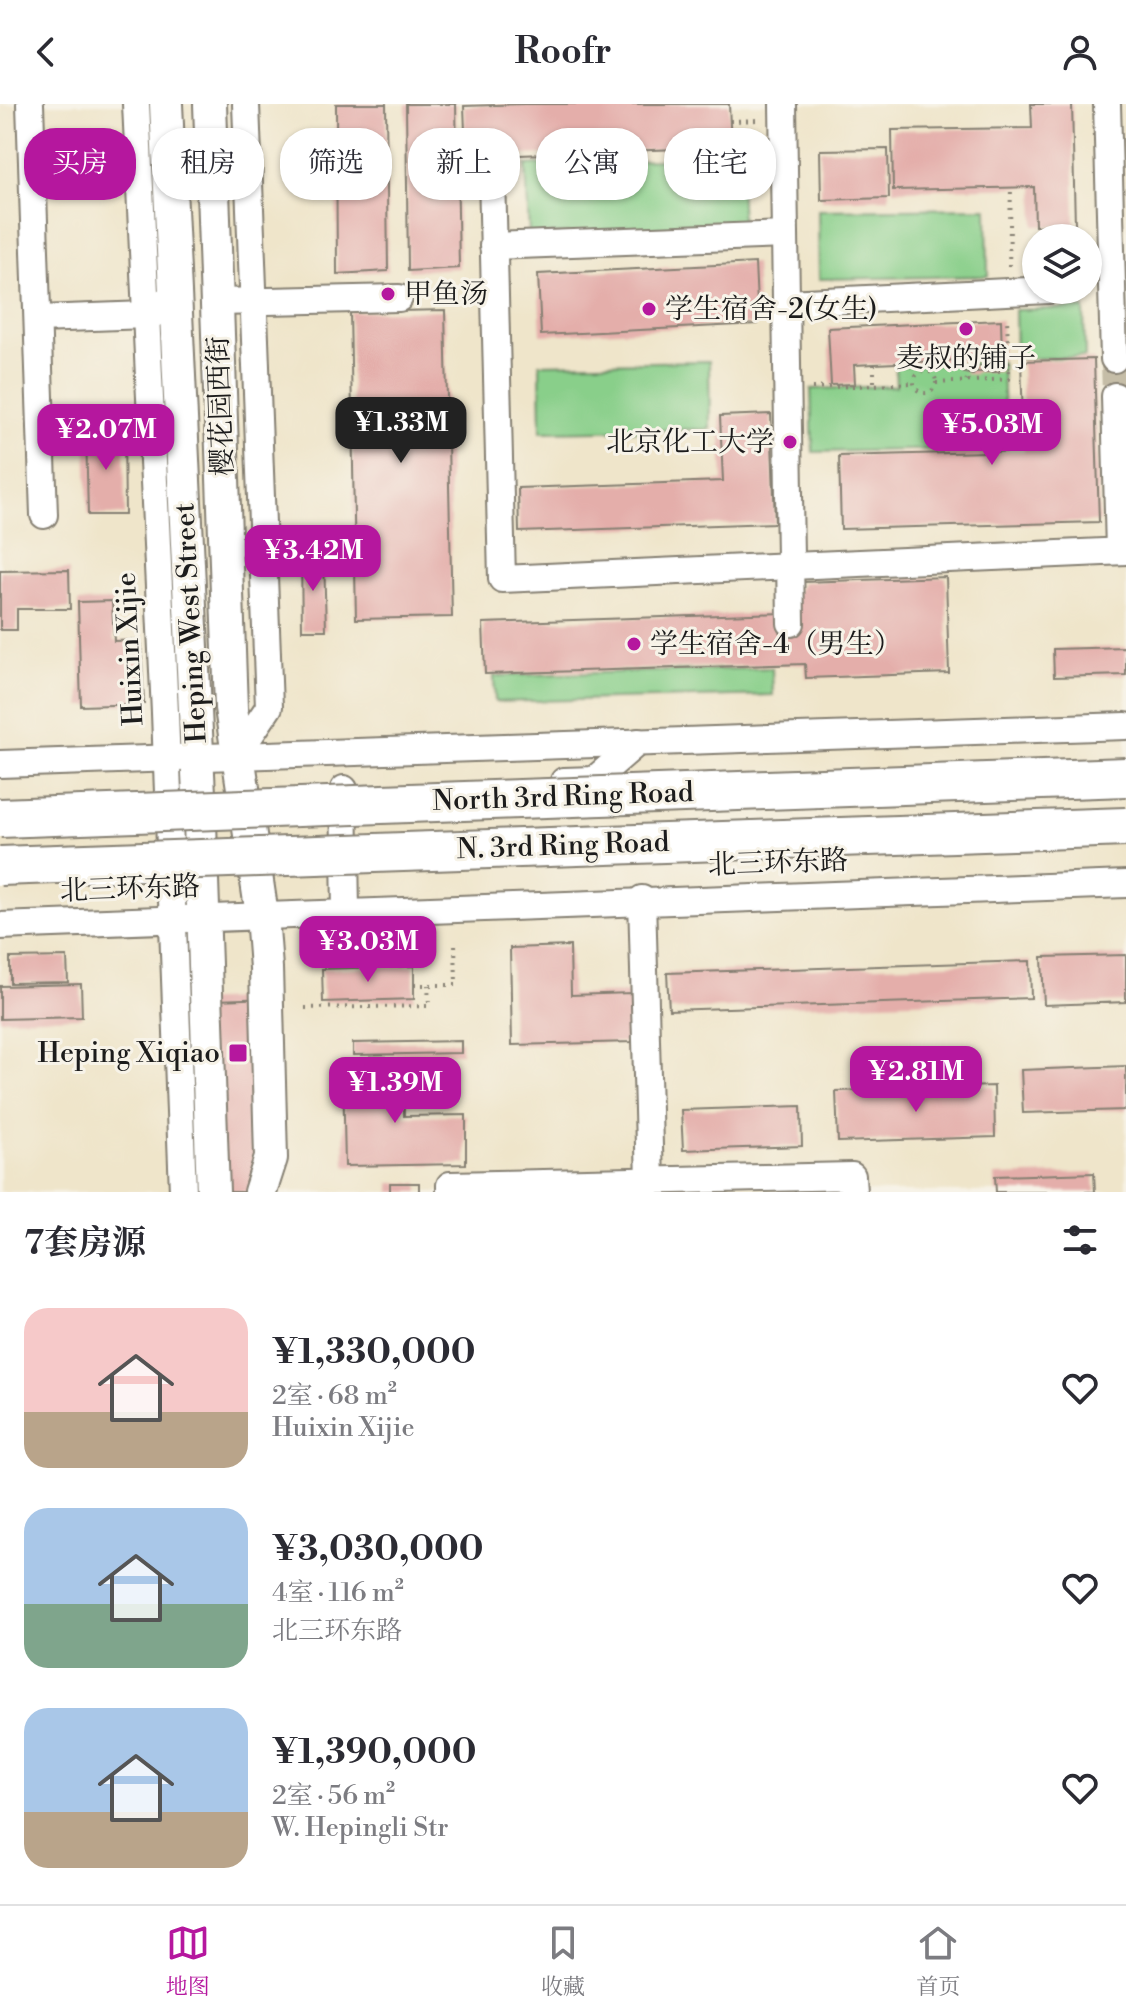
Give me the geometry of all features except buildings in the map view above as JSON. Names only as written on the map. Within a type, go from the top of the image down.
[{"type":"highway","name":"North 3rd Ring Road","points":[[0,818],[1126,777]]},
{"type":"highway","name":"N. 3rd Ring Road","points":[[0,866],[1126,827]]},
{"type":"main road","name":"Heping West Street","points":[[166,104],[175,299],[182,758],[199,794],[188,918],[213,1192]]},
{"type":"main road","name":"樱花园西街","points":[[210,104],[231,708],[262,915],[271,1158],[260,1192]]},
{"type":"main road","points":[[146,315],[175,299]]},
{"type":"street","points":[[30,104],[44,515]]},
{"type":"street","name":"Huixin Xijie","points":[[136,104],[146,315],[182,758],[188,918],[183,1192]]},
{"type":"street","points":[[236,756],[269,707],[246,104]]},
{"type":"street","points":[[783,104],[791,623]]},
{"type":"street","points":[[1107,104],[1108,287],[1114,359]]},
{"type":"street","points":[[492,200],[502,579],[1122,551],[1115,396]]},
{"type":"street","points":[[493,246],[785,235]]},
{"type":"street","points":[[786,303],[1022,295]]},
{"type":"street","points":[[217,302],[399,298]]},
{"type":"street","points":[[39,319],[146,315]]},
{"type":"street","points":[[0,764],[1126,726]]},
{"type":"street","points":[[199,794],[594,780],[638,742]]},
{"type":"street","points":[[344,789],[346,912]]},
{"type":"street","name":"北三环东路","points":[[0,926],[642,899],[1126,884]]},
{"type":"street","points":[[642,899],[650,1181]]},
{"type":"street","points":[[450,1192],[450,1185],[852,1176],[853,1192]]},
{"type":"path","points":[[936,383],[934,375],[924,371],[916,376],[914,383],[917,390],[927,393],[936,383],[1009,379],[1011,188]]},
{"type":"path","points":[[874,364],[874,385]]},
{"type":"path","points":[[966,381],[973,370],[1009,368]]},
{"type":"path","points":[[787,389],[914,383]]},
{"type":"path","points":[[414,985],[456,985],[455,942]]},
{"type":"path","points":[[305,1008],[429,1006],[428,985]]},
{"type":"green space","points":[[648,160],[664,160],[664,200],[741,200],[742,226],[529,235],[526,165],[536,165],[536,200],[648,200]]},
{"type":"green space","points":[[987,208],[988,276],[819,279],[818,210]]},
{"type":"green space","points":[[1084,308],[1085,357],[1016,359],[1015,310]]},
{"type":"green space","points":[[709,361],[710,429],[541,432],[540,364]]},
{"type":"green space","points":[[1002,362],[1005,448],[813,452],[811,389],[896,386],[895,366]]},
{"type":"green space","points":[[772,668],[773,695],[495,702],[494,676]]},
{"type":"tunnel","points":[[1114,359],[1115,396]]},
{"type":"place","name":"甲鱼汤","points":[[388,294]]},
{"type":"place","name":"学生宿舍-2(女生)","points":[[649,309]]},
{"type":"place","name":"麦叔的铺子","points":[[966,329]]},
{"type":"place","name":"北京化工大学","points":[[790,442]]},
{"type":"place","name":"学生宿舍-4（男生）","points":[[634,644]]},
{"type":"place","name":"Heping Xiqiao","points":[[238,1053]]}]
